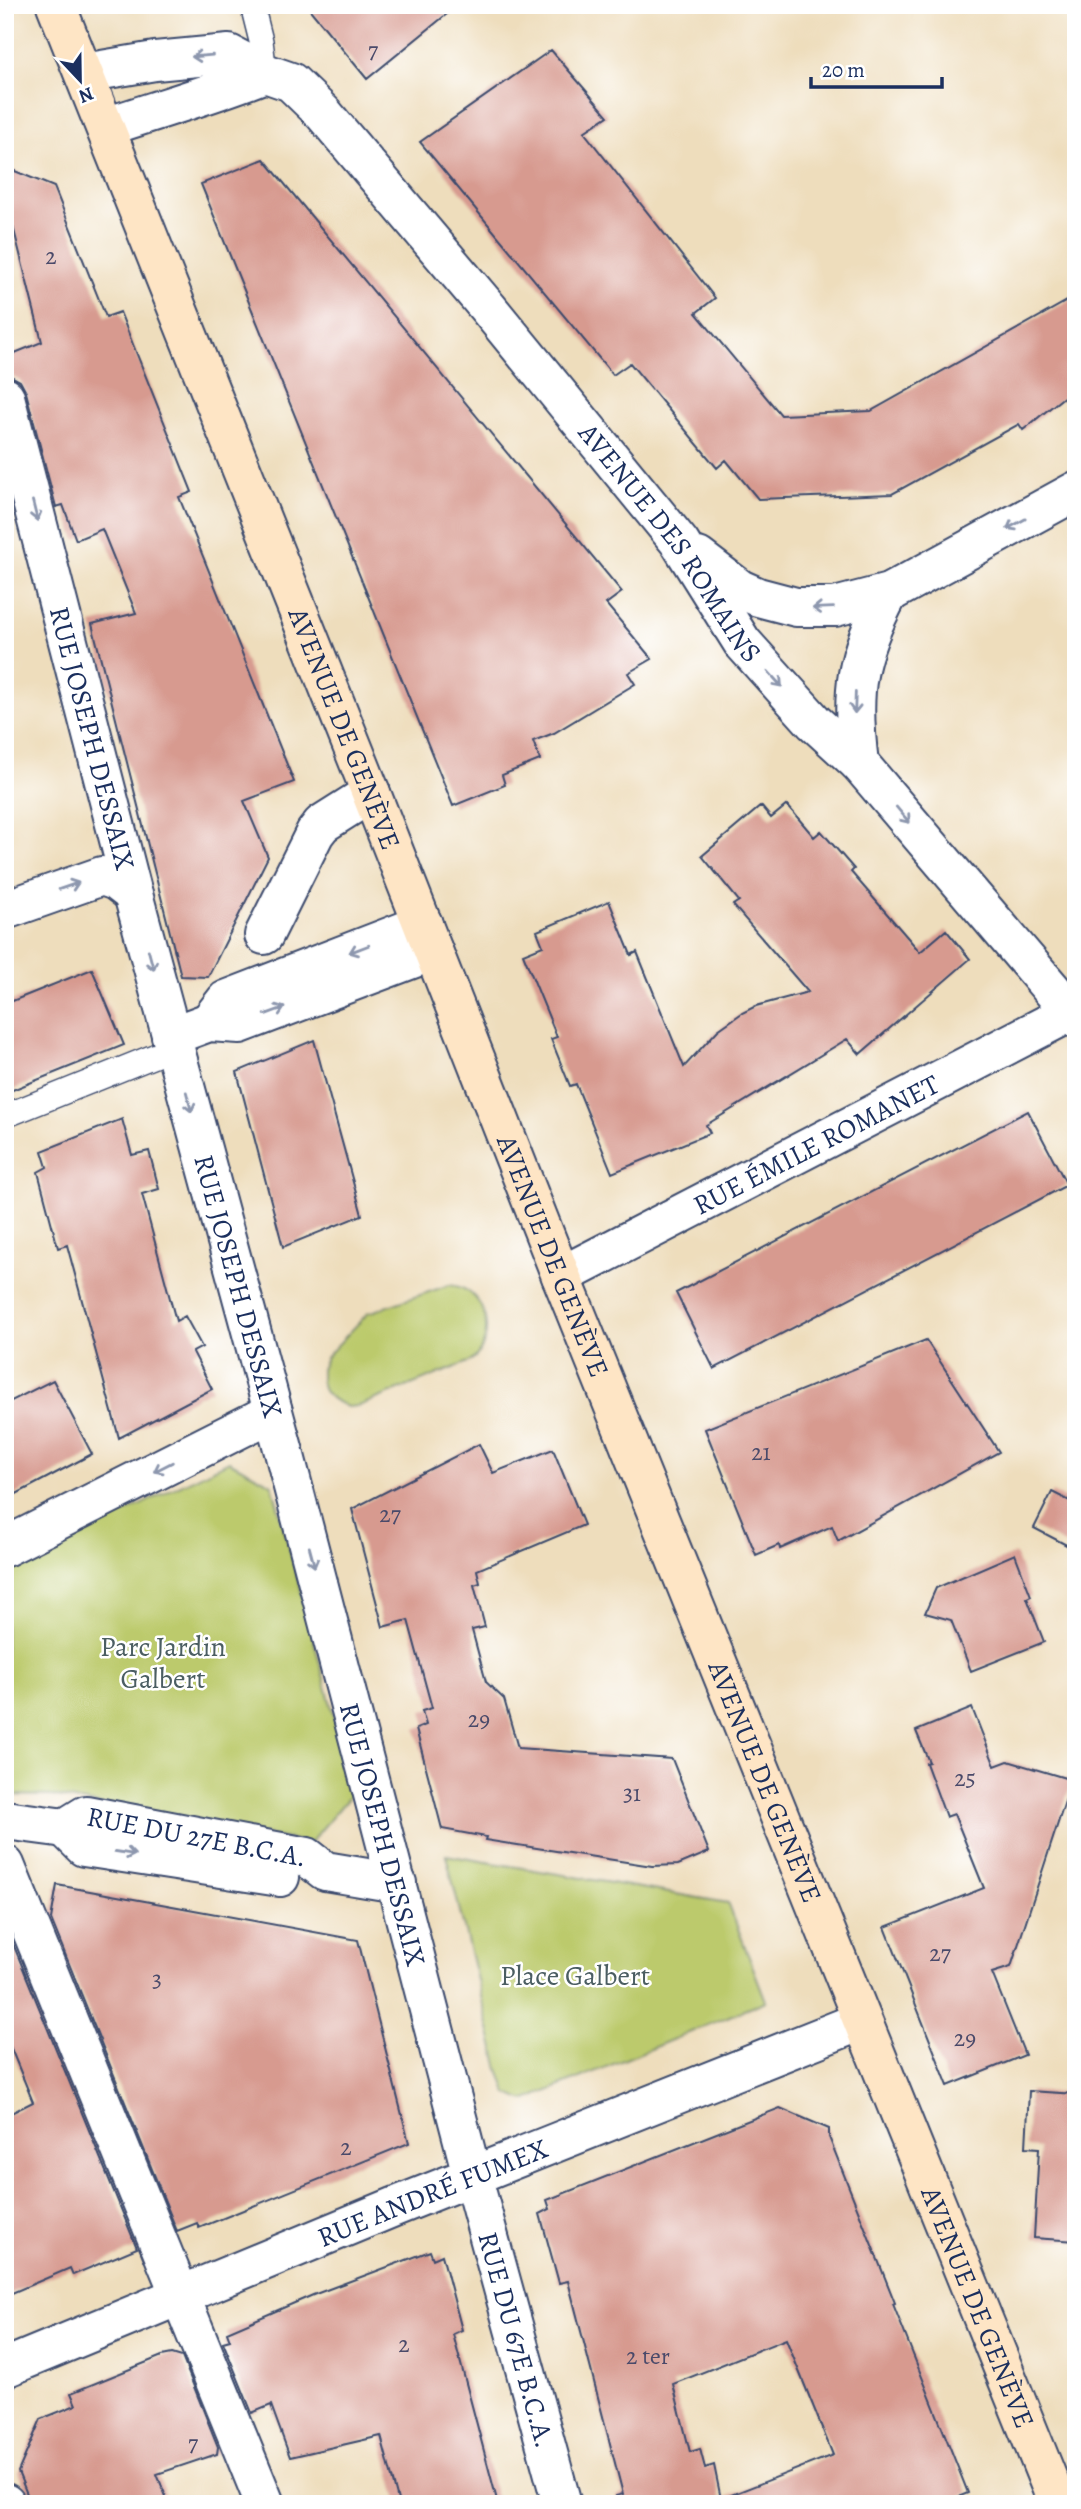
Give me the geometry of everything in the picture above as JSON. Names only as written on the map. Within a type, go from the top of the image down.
[{"type":"main road","name":"AVENUE DE GENÈVE","points":[[56,5],[561,1276],[1058,2504]]},
{"type":"street","name":"AVENUE DES ROMAINS","points":[[84,73],[155,61],[229,54],[265,73],[291,82],[323,113],[488,308],[680,543],[742,642],[814,722],[859,763],[1073,1015]]},
{"type":"street","points":[[106,127],[170,105],[216,93],[265,73]]},
{"type":"street","name":"RUE JOSEPH DESSAIX","points":[[5,397],[133,894],[273,1412],[472,2175]]},
{"type":"street","points":[[680,543],[740,589],[776,602],[813,609],[835,607],[889,593],[1076,491]]},
{"type":"street","points":[[859,763],[855,708],[858,670],[872,624],[889,593]]},
{"type":"street","points":[[264,935],[315,833],[322,824],[371,793]]},
{"type":"street","points":[[5,910],[102,876],[116,881],[133,894]]},
{"type":"street","points":[[173,1042],[209,1022],[240,1024],[428,938]]},
{"type":"street","name":"RUE ÉMILE ROMANET","points":[[561,1276],[1073,1015]]},
{"type":"street","points":[[5,1547],[273,1412]]},
{"type":"street","name":"RUE DU 27E B.C.A.","points":[[5,1820],[65,1828],[86,1815],[307,1857],[325,1871],[397,1883]]},
{"type":"street","points":[[5,1865],[182,2295],[264,2504]]},
{"type":"street","name":"RUE ANDRÉ FUMEX","points":[[5,2368],[472,2175],[861,2021]]},
{"type":"street","name":"RUE DU 67E B.C.A.","points":[[472,2175],[562,2504]]},
{"type":"lane","points":[[252,5],[265,73]]},
{"type":"lane","points":[[5,1116],[173,1042]]},
{"type":"green space","points":[[449,1285],[462,1288],[472,1295],[480,1304],[484,1316],[485,1340],[480,1352],[471,1361],[359,1406],[347,1407],[324,1391],[321,1369],[327,1356],[368,1313]]},
{"type":"green space","name":"Parc Jardin Galbert","points":[[229,1461],[272,1484],[354,1791],[310,1843],[52,1796],[5,1795],[5,1572]]},
{"type":"green space","name":"Place Galbert","points":[[446,1855],[728,1903],[766,2001],[524,2101],[507,2093],[499,2069]]},
{"type":"building","points":[[306,5],[458,5],[367,79]]},
{"type":"building","points":[[551,50],[608,116],[584,132],[715,298],[696,313],[781,415],[871,411],[1076,296],[1076,387],[1023,430],[1019,424],[892,494],[758,499],[726,460],[717,468],[630,363],[613,375],[420,142]]},
{"type":"building","points":[[264,159],[622,592],[606,604],[652,659],[628,673],[635,684],[554,733],[533,741],[540,760],[502,775],[505,785],[453,806],[201,184]]},
{"type":"building","points":[[5,167],[54,187],[106,317],[120,312],[192,492],[179,497],[294,782],[244,801],[268,857],[208,977],[181,976],[92,624],[136,613],[102,529],[76,540],[63,505],[56,507],[26,392],[20,381],[5,376],[5,357],[42,342],[5,194]]},
{"type":"building","points":[[787,805],[814,837],[821,831],[854,869],[851,872],[920,952],[946,930],[970,959],[860,1054],[847,1039],[706,1125],[710,1133],[612,1173],[576,1084],[570,1086],[551,1039],[557,1037],[523,954],[543,946],[537,931],[609,901],[631,955],[637,952],[684,1067],[718,1030],[742,1013],[756,1006],[808,992],[733,905],[739,901],[702,856],[761,806],[771,818]]},
{"type":"building","points":[[92,969],[124,1045],[5,1093],[5,1004]]},
{"type":"building","points":[[314,1040],[362,1215],[283,1247],[237,1072]]},
{"type":"building","points":[[1028,1111],[1067,1185],[714,1369],[676,1293]]},
{"type":"building","points":[[122,1119],[132,1155],[149,1151],[159,1189],[142,1194],[176,1321],[185,1316],[202,1347],[193,1352],[212,1389],[119,1438],[67,1245],[58,1248],[38,1172],[47,1167],[42,1151]]},
{"type":"building","points":[[926,1340],[999,1452],[838,1541],[832,1526],[780,1549],[779,1545],[756,1555],[705,1429]]},
{"type":"building","points":[[53,1380],[92,1454],[5,1500],[5,1404]]},
{"type":"building","points":[[479,1444],[493,1473],[553,1449],[584,1525],[477,1570],[480,1583],[474,1585],[485,1627],[472,1630],[486,1682],[504,1699],[518,1748],[672,1759],[709,1852],[678,1865],[652,1866],[485,1840],[486,1837],[442,1829],[416,1729],[426,1725],[422,1711],[432,1708],[408,1620],[383,1627],[352,1509]]},
{"type":"building","points":[[1052,1492],[1076,1504],[1076,1550],[1034,1528]]},
{"type":"building","points":[[1015,1554],[1031,1596],[1027,1598],[1044,1642],[971,1671],[951,1620],[925,1613],[936,1588]]},
{"type":"building","points":[[972,1708],[995,1766],[1008,1761],[1072,1780],[1011,1967],[992,1973],[1025,2055],[948,2086],[885,1927],[984,1888],[954,1814],[946,1817],[916,1731]]},
{"type":"building","points":[[57,1885],[358,1940],[409,2143],[199,2228],[197,2223],[177,2231],[51,1919]]},
{"type":"building","points":[[5,1924],[137,2248],[73,2275],[70,2268],[5,2296],[5,2116],[33,2102],[5,2034]]},
{"type":"building","points":[[1029,2091],[1076,2094],[1076,2241],[1034,2238],[1039,2148],[1026,2147]]},
{"type":"building","points":[[780,2108],[829,2129],[829,2137],[968,2493],[941,2504],[617,2504],[616,2496],[623,2494],[568,2281],[559,2283],[540,2214],[550,2209],[547,2200]],"holes":[[[786,2339],[833,2455],[721,2499],[714,2465],[705,2468],[700,2449],[690,2452],[673,2384]]]},
{"type":"building","points":[[430,2251],[433,2259],[442,2255],[462,2330],[453,2334],[498,2504],[399,2504],[381,2436],[290,2457],[271,2405],[252,2413],[223,2342],[230,2340],[227,2332],[313,2295]]},
{"type":"building","points":[[172,2354],[182,2357],[218,2447],[217,2454],[157,2474],[169,2504],[31,2504],[18,2472],[41,2419],[76,2405],[71,2393]]}]
